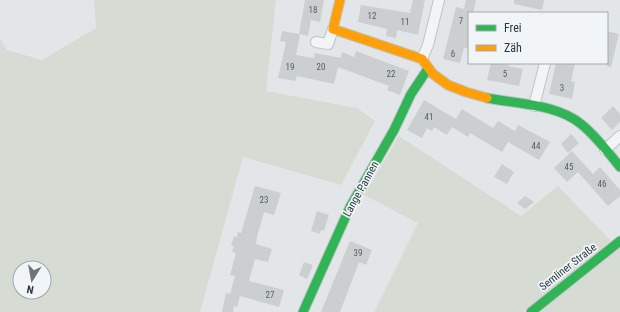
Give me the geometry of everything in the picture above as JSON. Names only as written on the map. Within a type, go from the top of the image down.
[{"type":"street","points":[[316,42],[328,44],[340,0]]},
{"type":"street","points":[[422,59],[428,45],[440,0]]},
{"type":"street","points":[[333,29],[422,59],[427,70],[441,82],[468,94],[534,106],[566,114],[582,123],[620,167]]},
{"type":"street","points":[[534,106],[545,64]]},
{"type":"street","name":"Lange Pannen","points":[[303,312],[350,208],[394,130],[411,94],[427,70]]},
{"type":"street","points":[[605,150],[620,136]]},
{"type":"street","name":"Semliner Straße","points":[[531,312],[620,241]]},
{"type":"shaded area","points":[[94,0],[276,0],[266,91],[357,108],[375,121],[341,185],[243,157],[200,312],[0,312],[0,38],[7,50],[42,60],[96,28]]},
{"type":"shaded area","points":[[399,136],[521,216],[558,186],[611,241],[523,312],[374,312],[418,223],[364,195]]},
{"type":"shaded area","points":[[620,248],[620,312],[539,312]]},
{"type":"building","points":[[305,0],[324,0],[320,22],[311,20],[308,36],[300,34],[296,55],[314,58],[315,53],[341,58],[342,52],[354,57],[356,51],[409,71],[400,95],[387,90],[389,86],[338,67],[334,84],[297,76],[295,81],[278,78],[286,42],[280,41],[282,31],[299,34]]},
{"type":"building","points":[[413,0],[425,0],[418,35],[397,30],[396,38],[386,36],[387,29],[358,22],[361,5],[410,13]]},
{"type":"building","points":[[466,0],[476,0],[473,12],[468,12],[468,49],[464,48],[460,63],[443,59],[456,7],[464,9]]},
{"type":"building","points":[[514,0],[544,0],[542,10],[514,4]]},
{"type":"building","points":[[608,31],[619,34],[611,67],[607,66]]},
{"type":"building","points":[[491,64],[509,64],[508,66],[523,69],[519,86],[487,80]]},
{"type":"building","points":[[556,64],[575,64],[571,81],[575,82],[572,99],[549,94]]},
{"type":"building","points":[[424,100],[456,119],[462,109],[493,128],[498,121],[515,131],[518,125],[550,142],[539,160],[508,142],[502,152],[470,133],[468,137],[452,127],[447,135],[434,127],[432,131],[427,128],[422,138],[407,130]]},
{"type":"building","points":[[613,106],[620,114],[620,122],[612,130],[601,118]]},
{"type":"building","points":[[571,134],[579,143],[568,153],[561,144]]},
{"type":"building","points":[[572,151],[593,174],[600,167],[620,190],[620,196],[608,206],[578,172],[567,182],[554,168]]},
{"type":"building","points":[[502,164],[514,172],[507,184],[494,177]]},
{"type":"building","points":[[255,186],[281,193],[274,215],[264,212],[257,237],[256,244],[272,249],[268,262],[255,259],[249,281],[284,290],[279,307],[240,296],[237,307],[234,306],[233,312],[222,312],[226,293],[230,294],[235,276],[230,275],[236,253],[232,252],[234,246],[231,246],[234,236],[237,237],[238,232],[241,233]]},
{"type":"building","points":[[525,196],[534,202],[525,209],[517,203]]},
{"type":"building","points":[[317,211],[329,215],[324,231],[321,230],[320,234],[311,231]]},
{"type":"building","points":[[350,241],[372,250],[366,265],[359,262],[340,312],[321,312]]},
{"type":"building","points":[[304,262],[313,265],[307,279],[299,275]]},
{"type":"traffic: fast","points":[[303,312],[350,207],[394,130],[411,94],[427,70]]},
{"type":"traffic: fast","points":[[487,98],[536,106],[560,112],[571,117],[581,124],[602,144],[620,167]]},
{"type":"traffic: fast","points":[[531,312],[620,241]]},
{"type":"traffic: slow","points":[[340,0],[333,29],[422,59],[433,74],[448,85],[487,98]]}]
